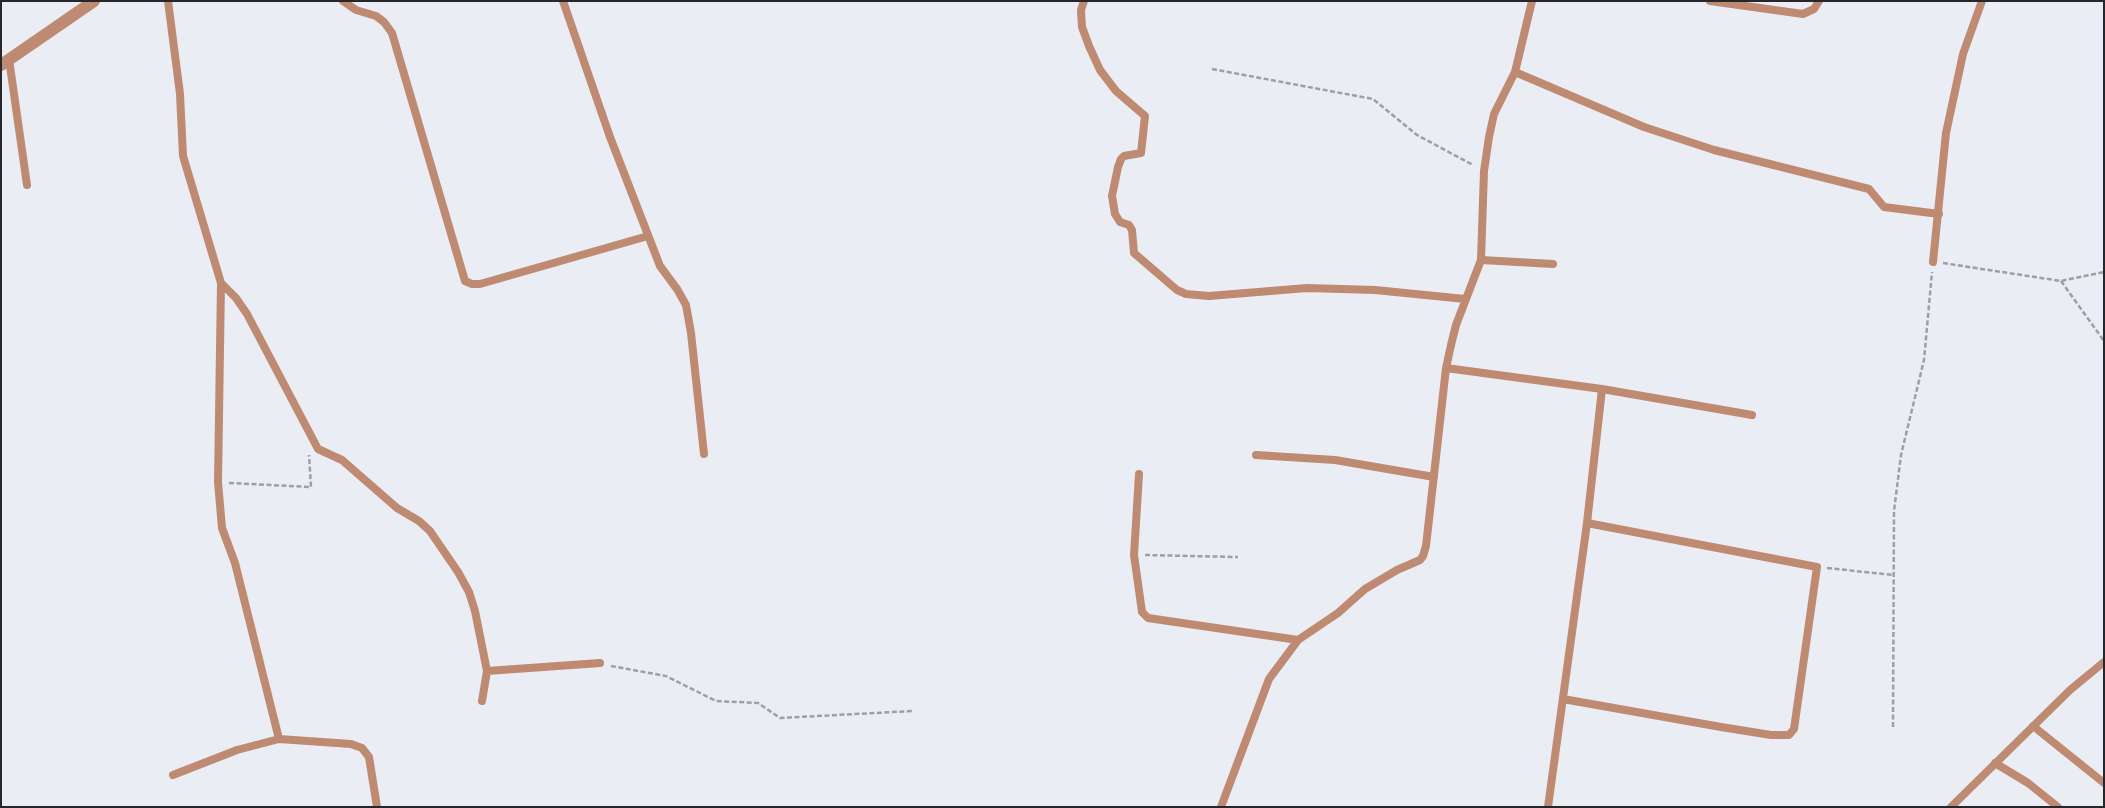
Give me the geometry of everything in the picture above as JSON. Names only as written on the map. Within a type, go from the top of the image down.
[{"type":"street","points":[[5,62],[94,1]]},
{"type":"lane","points":[[168,1],[180,94],[183,156],[221,283],[218,482],[222,528],[235,562],[279,739]]},
{"type":"lane","points":[[343,1],[356,10],[376,16],[384,22],[392,33],[465,281],[472,284],[480,284],[648,236]]},
{"type":"lane","points":[[563,1],[610,137],[660,266],[686,305],[704,454]]},
{"type":"lane","points":[[1084,1],[1081,10],[1082,27],[1100,70],[1116,92],[1145,116],[1141,153],[1124,156],[1118,167],[1112,196],[1115,214],[1120,222],[1129,225],[1132,230],[1134,253],[1177,290],[1186,294],[1209,296],[1307,288],[1375,290],[1465,300]]},
{"type":"lane","points":[[1221,807],[1269,679],[1298,640],[1338,613],[1365,589],[1397,570],[1420,560],[1426,546],[1446,368],[1456,326],[1481,260],[1484,171],[1489,137],[1494,114],[1515,72],[1532,1]]},
{"type":"lane","points":[[1710,1],[1803,14],[1814,9],[1819,1]]},
{"type":"lane","points":[[1933,262],[1946,133],[1957,79],[1982,1]]},
{"type":"lane","points":[[5,62],[27,184]]},
{"type":"lane","points":[[1515,72],[1652,130],[1714,150],[1869,189],[1884,208],[1939,214]]},
{"type":"lane","points":[[1481,260],[1553,264]]},
{"type":"lane","points":[[221,283],[236,298],[247,314],[318,449],[342,460],[397,508],[430,531],[469,592],[487,671],[482,701]]},
{"type":"lane","points":[[1446,368],[1602,390],[1752,415]]},
{"type":"lane","points":[[1548,807],[1587,523],[1602,390]]},
{"type":"lane","points":[[1256,455],[1335,460],[1434,477]]},
{"type":"lane","points":[[1139,474],[1134,555],[1142,612],[1148,618],[1298,640]]},
{"type":"lane","points":[[1563,699],[1721,728],[1771,735],[1789,735],[1794,730],[1817,567],[1587,523]]},
{"type":"lane","points":[[1951,807],[2070,690],[2104,662]]},
{"type":"lane","points":[[487,671],[600,664]]},
{"type":"lane","points":[[2033,726],[2104,783]]},
{"type":"lane","points":[[174,775],[237,750],[279,739],[351,744],[362,748],[370,757],[377,807]]},
{"type":"lane","points":[[1995,763],[2028,783],[2058,807]]},
{"type":"path","points":[[1212,68],[1373,99],[1417,135],[1484,171]]},
{"type":"path","points":[[1892,728],[1894,510],[1901,455],[1924,360],[1933,262],[2061,281],[2104,272]]},
{"type":"path","points":[[2061,281],[2104,341]]},
{"type":"path","points":[[218,482],[311,487],[307,431]]},
{"type":"path","points":[[1134,555],[1238,557]]},
{"type":"path","points":[[1817,567],[1893,574]]},
{"type":"path","points":[[600,664],[666,676],[716,701],[758,704],[780,718],[913,711]]}]
